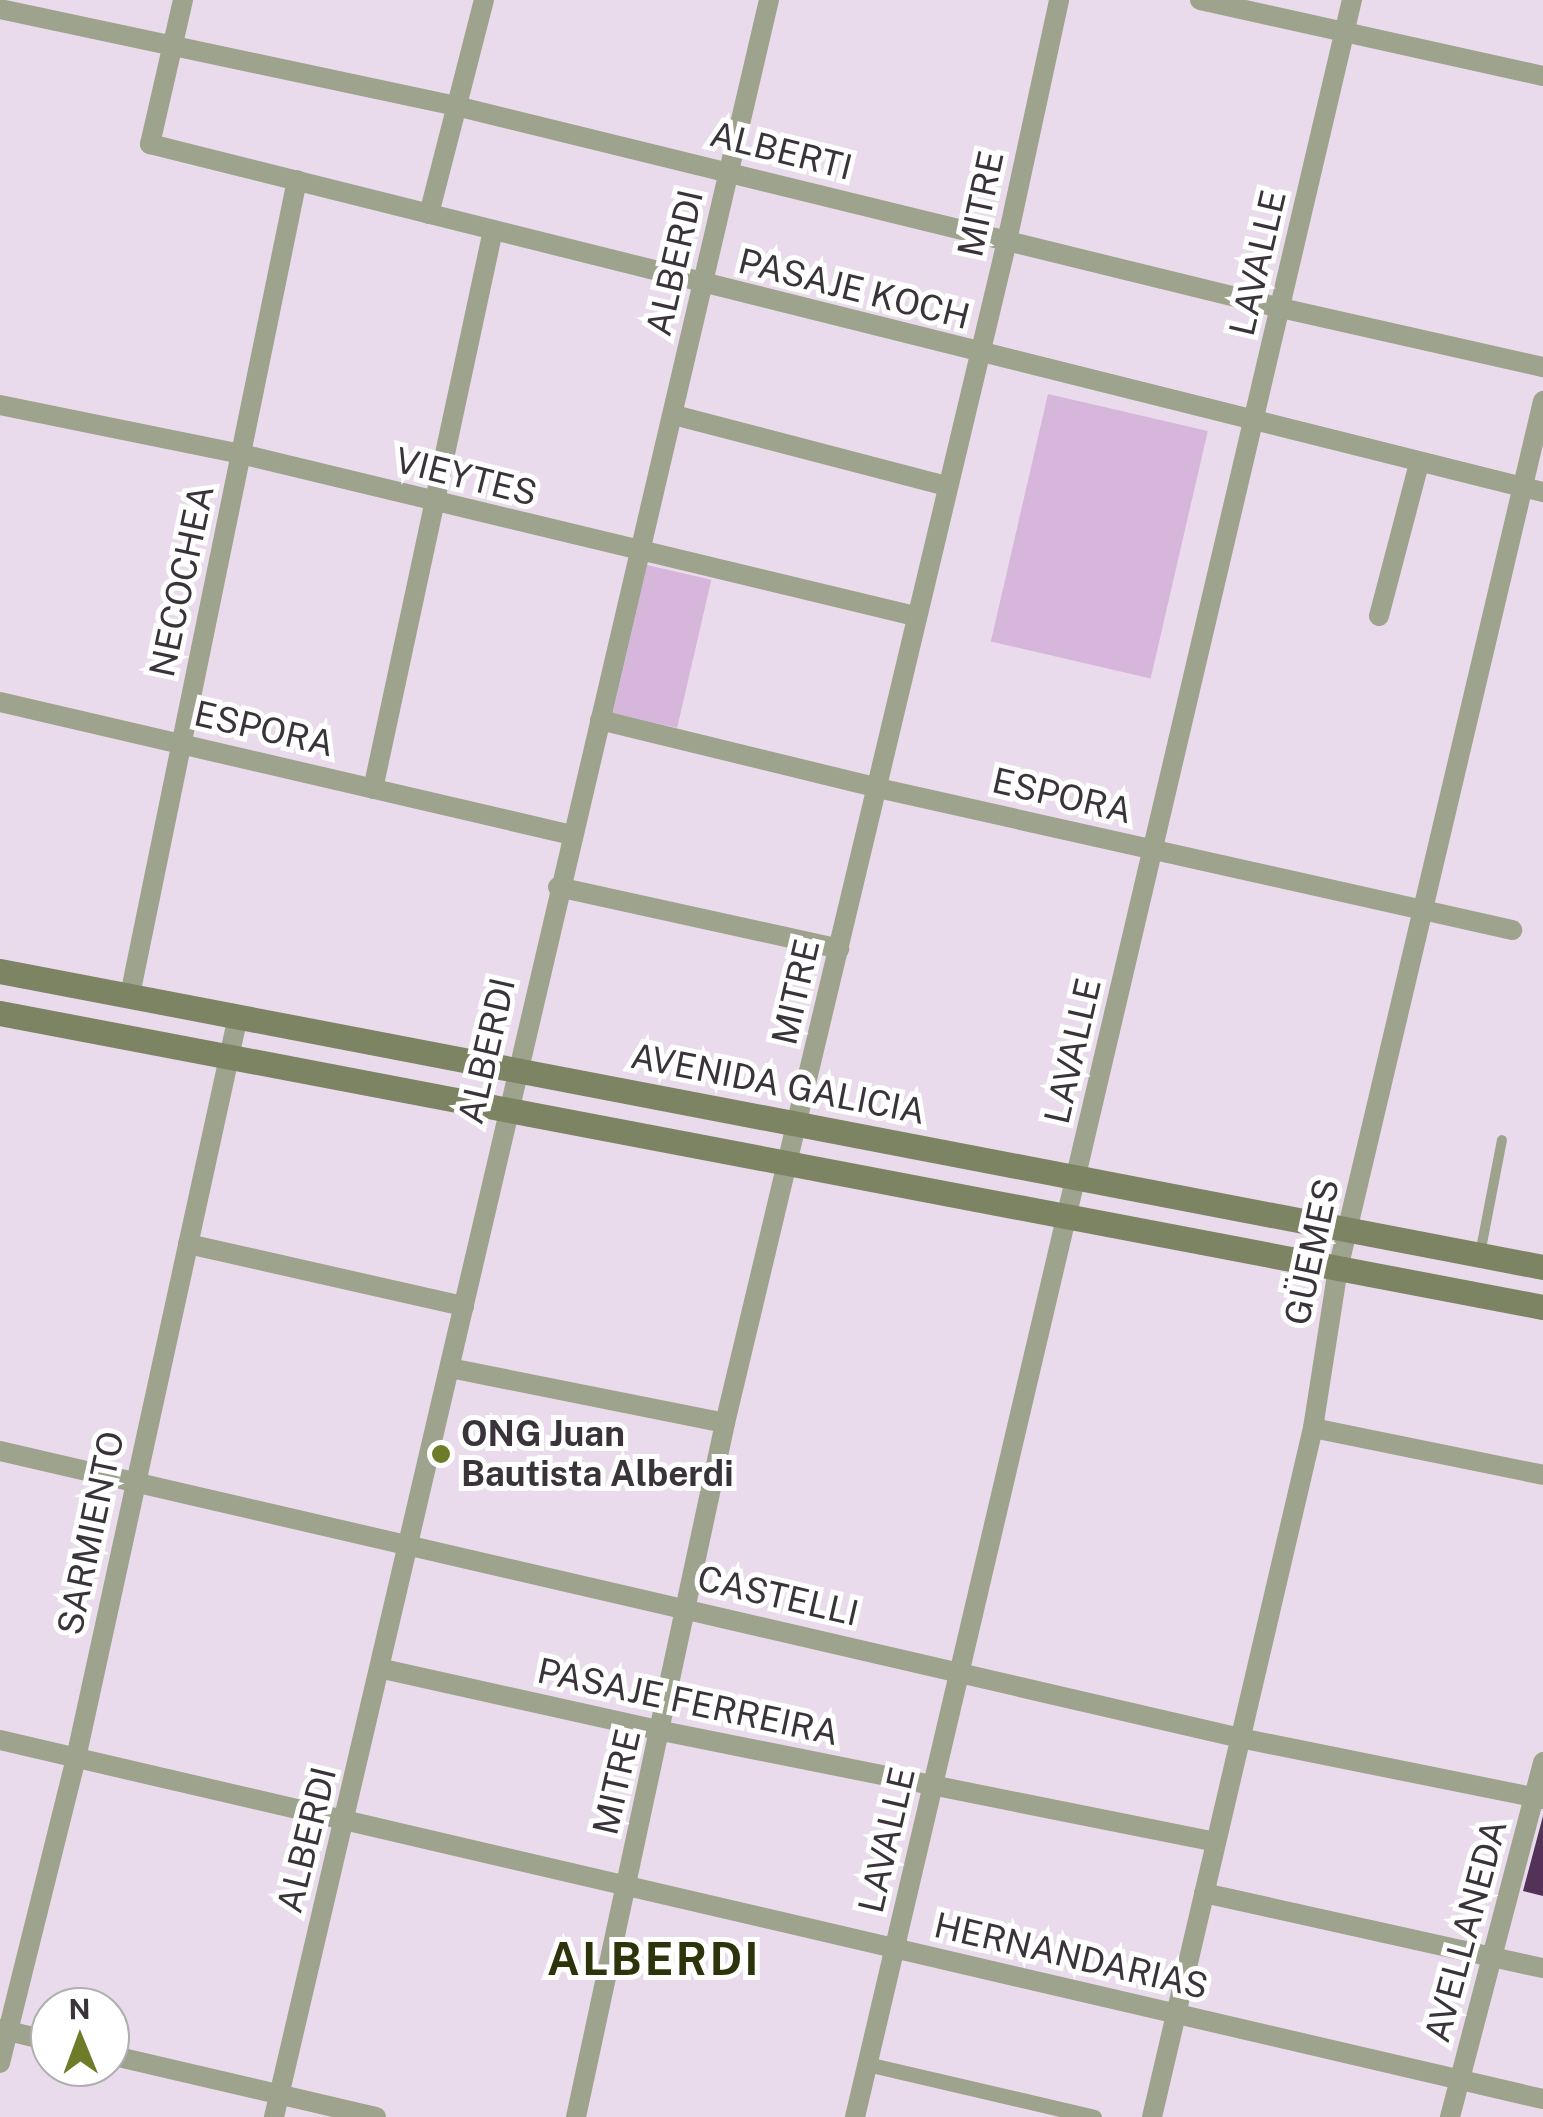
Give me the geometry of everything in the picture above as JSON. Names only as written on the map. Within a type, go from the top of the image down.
[{"type":"main road","name":"AVENIDA GALICIA","points":[[0,972],[1543,1267]]},
{"type":"main road","points":[[0,1012],[1543,1307]]},
{"type":"street","points":[[172,44],[183,0]]},
{"type":"street","points":[[429,214],[460,107],[484,0]]},
{"type":"street","name":"ALBERDI","points":[[274,2117],[382,1669],[558,887],[674,416],[769,0]]},
{"type":"street","name":"MITRE","points":[[576,2117],[662,1731],[725,1423],[800,1124],[915,616],[1007,242],[1059,0]]},
{"type":"street","points":[[1200,0],[1543,76]]},
{"type":"street","name":"LAVALLE","points":[[855,2117],[1352,0]]},
{"type":"street","name":"ALBERTI","points":[[0,9],[460,107],[1281,308],[1543,366]]},
{"type":"street","name":"PASAJE KOCH","points":[[172,44],[150,144],[702,285],[1543,492]]},
{"type":"street","name":"NECOCHEA","points":[[130,994],[297,180]]},
{"type":"street","points":[[373,789],[493,230]]},
{"type":"street","name":"GÜEMES","points":[[1152,2117],[1313,1428],[1338,1269],[1543,401]]},
{"type":"street","name":"VIEYTES","points":[[0,405],[241,454],[915,616]]},
{"type":"street","points":[[674,416],[948,486]]},
{"type":"street","points":[[1380,616],[1419,464]]},
{"type":"street","name":"ESPORA","points":[[0,702],[572,835]]},
{"type":"street","name":"ESPORA","points":[[600,720],[878,788],[1512,930]]},
{"type":"street","points":[[558,887],[839,949]]},
{"type":"street","name":"SARMIENTO","points":[[0,2063],[4,2030],[76,1758],[238,1016]]},
{"type":"street","points":[[188,1244],[464,1306]]},
{"type":"street","points":[[450,1368],[725,1423]]},
{"type":"street","points":[[1313,1428],[1543,1475]]},
{"type":"street","name":"CASTELLI","points":[[0,1451],[961,1670],[1240,1738],[1539,1799]]},
{"type":"street","name":"PASAJE FERREIRA","points":[[382,1669],[662,1731],[1216,1842]]},
{"type":"street","name":"HERNANDARIAS","points":[[0,1740],[1543,2098]]},
{"type":"street","name":"AVELLANEDA","points":[[1450,2117],[1539,1799],[1543,1762]]},
{"type":"street","points":[[1204,1893],[1543,1968]]},
{"type":"street","points":[[4,2030],[30,2036]]},
{"type":"street","points":[[130,2060],[376,2117]]},
{"type":"street","points":[[867,2064],[1094,2117]]},
{"type":"lane","points":[[1480,1255],[1502,1140]]},
{"type":"shaded area","points":[[1048,394],[1208,431],[1151,678],[991,641]]},
{"type":"shaded area","points":[[647,565],[711,580],[677,728],[613,713]]},
{"type":"building","points":[[1543,1816],[1543,1896],[1523,1891]]},
{"type":"place","name":"ONG Juan Bautista Alberdi","points":[[441,1454]]},
{"type":"district","name":"ALBERDI","points":[[654,1959]]}]
